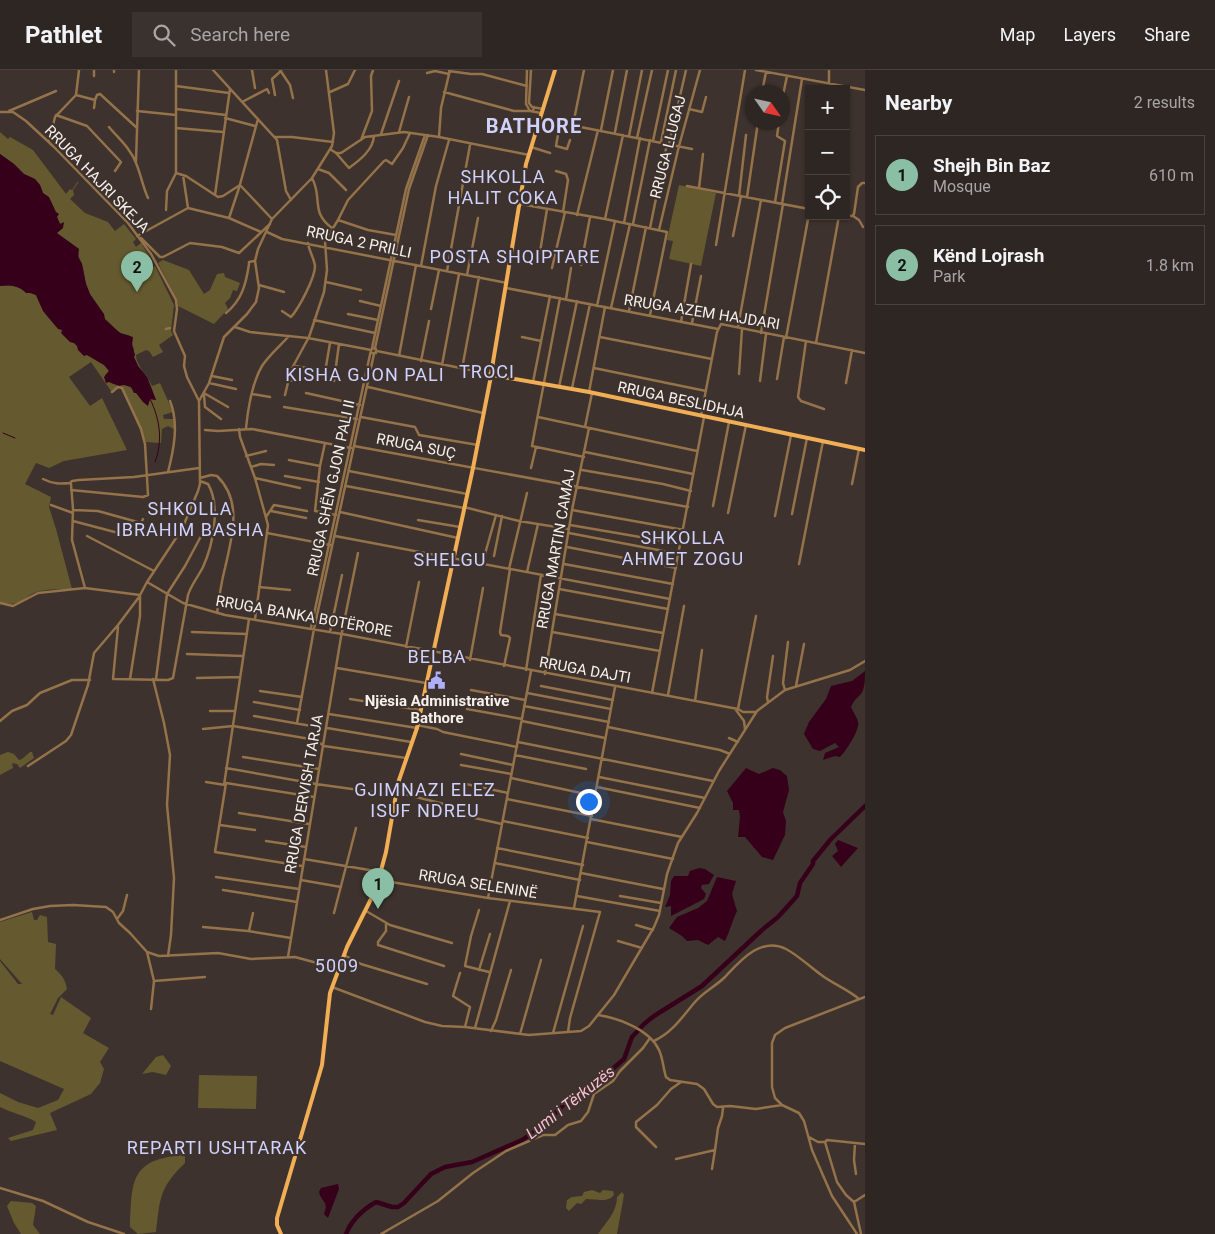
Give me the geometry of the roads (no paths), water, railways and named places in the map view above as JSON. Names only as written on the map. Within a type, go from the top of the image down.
[{"type":"main road","points":[[281,1234],[277,1225],[277,1218],[322,1065],[328,1000],[344,955],[379,880],[389,842],[396,794],[417,727],[478,445],[529,155],[556,70]]},
{"type":"main road","name":"RRUGA BESLIDHJA","points":[[491,375],[572,389],[865,450]]},
{"type":"street","points":[[49,142],[56,115],[76,95],[79,70]]},
{"type":"street","points":[[94,70],[94,76]]},
{"type":"street","points":[[136,161],[136,111],[139,70]]},
{"type":"street","points":[[166,210],[167,191],[176,173],[176,70]]},
{"type":"street","points":[[212,70],[275,137],[278,142],[286,191],[291,200]]},
{"type":"street","points":[[252,70],[255,88]]},
{"type":"street","points":[[275,95],[272,80],[281,70],[290,85],[293,98]]},
{"type":"street","points":[[28,766],[69,738],[74,730],[90,680],[94,653],[140,595],[182,529],[198,491],[200,480],[199,401],[212,376],[222,342],[226,335],[254,306],[258,298],[259,285],[255,262],[258,249],[272,219],[312,178],[333,142],[334,132],[326,70]]},
{"type":"street","points":[[329,92],[347,85],[355,70]]},
{"type":"street","points":[[360,140],[372,111],[371,79],[373,70]]},
{"type":"street","points":[[529,70],[526,105],[529,110],[542,111]]},
{"type":"street","points":[[529,70],[529,102],[533,109]]},
{"type":"street","points":[[573,125],[584,70]]},
{"type":"street","points":[[577,215],[613,70]]},
{"type":"street","points":[[615,133],[627,70]]},
{"type":"street","points":[[629,136],[642,70]]},
{"type":"street","points":[[624,222],[652,70]]},
{"type":"street","points":[[611,308],[668,70]]},
{"type":"street","points":[[661,142],[676,70]]},
{"type":"street","points":[[650,228],[686,70]]},
{"type":"street","name":"RRUGA LLUGAJ","points":[[660,230],[679,146],[700,70]]},
{"type":"street","points":[[716,245],[745,70]]},
{"type":"street","points":[[756,70],[865,90]]},
{"type":"street","points":[[829,83],[830,70]]},
{"type":"street","points":[[427,73],[435,71],[482,74],[527,86]]},
{"type":"street","points":[[439,137],[441,108],[449,72]]},
{"type":"street","points":[[763,85],[766,72]]},
{"type":"street","points":[[785,85],[787,76]]},
{"type":"street","points":[[761,333],[802,78]]},
{"type":"street","points":[[381,134],[399,81]]},
{"type":"street","points":[[176,86],[230,91]]},
{"type":"street","points":[[242,102],[267,89],[269,93]]},
{"type":"street","points":[[0,112],[8,111],[56,91]]},
{"type":"street","points":[[215,195],[230,91]]},
{"type":"street","points":[[444,92],[514,111],[533,109]]},
{"type":"street","points":[[94,108],[97,95],[100,94],[137,128]]},
{"type":"street","points":[[76,95],[95,100]]},
{"type":"street","points":[[399,132],[410,97]]},
{"type":"street","points":[[690,108],[702,112],[706,97]]},
{"type":"street","points":[[176,109],[225,117],[256,126]]},
{"type":"street","name":"RRUGA HAJRI SKEJA","points":[[8,111],[21,118],[49,142],[122,217],[138,235],[156,262],[176,300],[177,309],[174,331],[184,350],[186,356],[184,366],[193,391],[199,401]]},
{"type":"street","points":[[136,111],[176,115]]},
{"type":"street","points":[[56,115],[80,122],[89,128],[121,162],[115,171]]},
{"type":"street","points":[[229,218],[258,119]]},
{"type":"street","points":[[540,119],[692,149]]},
{"type":"street","points":[[560,123],[556,146],[567,149],[570,140]]},
{"type":"street","points":[[109,128],[126,145],[136,161],[148,198]]},
{"type":"street","points":[[176,128],[223,132]]},
{"type":"street","points":[[746,197],[757,130]]},
{"type":"street","points":[[775,202],[784,141],[777,136],[778,130]]},
{"type":"street","points":[[336,153],[344,151],[360,140],[381,134],[399,132],[439,137],[529,155]]},
{"type":"street","points":[[285,395],[288,380],[308,338],[326,282],[327,263],[324,246],[326,238],[348,200],[385,160],[392,164],[410,133]]},
{"type":"street","points":[[733,236],[740,196],[746,134]]},
{"type":"street","name":"RRUGA SHËN GJON PALI II","points":[[313,629],[368,387],[408,181],[426,135]]},
{"type":"street","name":"RRUGA SHËN GJON PALI II","points":[[313,629],[350,448],[374,351],[375,333],[381,306],[412,181],[426,135]]},
{"type":"street","points":[[605,219],[622,135]]},
{"type":"street","points":[[330,149],[349,168],[366,154],[374,136]]},
{"type":"street","points":[[275,137],[333,142]]},
{"type":"street","points":[[421,266],[436,186],[449,140]]},
{"type":"street","points":[[447,271],[470,144]]},
{"type":"street","points":[[531,147],[550,153]]},
{"type":"street","points":[[698,188],[703,154]]},
{"type":"street","points":[[318,169],[329,173],[346,190]]},
{"type":"street","points":[[552,268],[564,212],[568,180],[566,174],[556,171]]},
{"type":"street","points":[[176,173],[183,175],[215,195],[222,196],[240,185]]},
{"type":"street","points":[[183,175],[188,208]]},
{"type":"street","points":[[312,178],[317,193],[320,215],[332,228]]},
{"type":"street","points":[[863,227],[859,220],[853,216],[858,187],[860,184],[865,183]]},
{"type":"street","points":[[240,185],[272,219]]},
{"type":"street","points":[[687,186],[805,208]]},
{"type":"street","points":[[738,328],[761,200]]},
{"type":"street","points":[[520,204],[624,222],[666,232],[650,315]]},
{"type":"street","points":[[261,232],[229,218],[188,208],[138,235],[160,257],[190,243],[222,246],[239,254],[270,224]]},
{"type":"street","points":[[540,252],[547,209]]},
{"type":"street","points":[[581,265],[590,217]]},
{"type":"street","points":[[466,275],[478,218]]},
{"type":"street","points":[[338,220],[368,230],[396,235]]},
{"type":"street","points":[[778,379],[808,220]]},
{"type":"street","points":[[816,343],[838,220]]},
{"type":"street","points":[[597,306],[614,221]]},
{"type":"street","points":[[629,312],[646,227]]},
{"type":"street","name":"RRUGA 2 PRILLI","points":[[267,232],[277,237],[479,277],[506,286]]},
{"type":"street","points":[[282,311],[291,317],[303,300],[314,264],[308,243]]},
{"type":"street","points":[[226,313],[233,307],[241,295],[250,262],[255,262]]},
{"type":"street","points":[[681,322],[691,264]]},
{"type":"street","points":[[399,356],[416,265]]},
{"type":"street","points":[[566,299],[571,268]]},
{"type":"street","points":[[431,309],[439,270]]},
{"type":"street","points":[[442,365],[458,274]]},
{"type":"street","points":[[692,324],[701,276]]},
{"type":"street","points":[[462,369],[479,277]]},
{"type":"street","points":[[326,282],[361,290]]},
{"type":"street","points":[[259,285],[284,292]]},
{"type":"street","name":"RRUGA AZEM HAJDARI","points":[[506,286],[597,306],[718,329],[720,324],[723,324],[865,353]]},
{"type":"street","points":[[533,382],[550,296]]},
{"type":"street","points":[[560,298],[532,446],[584,457]]},
{"type":"street","points":[[360,301],[381,306]]},
{"type":"street","points":[[559,387],[577,301]]},
{"type":"street","points":[[572,389],[590,304]]},
{"type":"street","points":[[584,427],[605,307]]},
{"type":"street","points":[[348,314],[378,320]]},
{"type":"street","points":[[314,320],[375,333]]},
{"type":"street","points":[[421,361],[429,321]]},
{"type":"street","name":"RRUGA BESLIDHJA","points":[[235,327],[250,332],[308,338],[491,375]]},
{"type":"street","points":[[652,693],[684,530],[718,329]]},
{"type":"street","points":[[739,374],[742,329]]},
{"type":"street","points":[[760,381],[766,334]]},
{"type":"street","points":[[246,428],[252,394],[263,365],[289,336]]},
{"type":"street","points":[[522,337],[541,341]]},
{"type":"street","points":[[600,337],[712,359]]},
{"type":"street","points":[[806,342],[798,397],[802,402],[824,409]]},
{"type":"street","points":[[324,378],[330,343]]},
{"type":"street","points":[[334,381],[339,344]]},
{"type":"street","points":[[846,383],[852,350]]},
{"type":"street","points":[[294,366],[308,368]]},
{"type":"street","points":[[594,368],[706,391]]},
{"type":"street","points":[[212,376],[232,380]]},
{"type":"street","points":[[288,380],[300,382],[302,376],[304,377]]},
{"type":"street","points":[[209,383],[236,389]]},
{"type":"street","points":[[368,387],[484,413]]},
{"type":"street","points":[[71,490],[143,497],[148,495],[146,444],[141,429],[122,388],[112,392]]},
{"type":"street","points":[[193,391],[201,397]]},
{"type":"street","points":[[204,393],[228,407]]},
{"type":"street","points":[[204,393],[205,407],[221,419]]},
{"type":"street","points":[[306,393],[360,405]]},
{"type":"street","points":[[252,394],[270,397]]},
{"type":"street","points":[[168,472],[176,420],[170,401]]},
{"type":"street","points":[[284,407],[357,419]]},
{"type":"street","points":[[538,416],[697,451]]},
{"type":"street","points":[[361,417],[415,427],[419,435],[478,445]]},
{"type":"street","points":[[713,506],[729,422]]},
{"type":"street","points":[[728,513],[746,425]]},
{"type":"street","points":[[205,430],[218,431],[246,428],[350,448],[354,446]]},
{"type":"street","name":"RRUGA MARTIN CAMAJ","points":[[545,674],[572,510],[582,470],[589,428]]},
{"type":"street","points":[[238,429],[268,524],[255,619]]},
{"type":"street","points":[[775,516],[791,434]]},
{"type":"street","points":[[792,514],[807,438]]},
{"type":"street","points":[[799,564],[823,441]]},
{"type":"street","points":[[325,443],[320,466],[315,511],[336,515]]},
{"type":"street","name":"RRUGA SUÇ","points":[[354,446],[688,507]]},
{"type":"street","points":[[531,468],[536,447]]},
{"type":"street","points":[[852,484],[860,448]]},
{"type":"street","points":[[246,456],[266,451]]},
{"type":"street","points":[[585,452],[693,474]]},
{"type":"street","points":[[289,460],[320,466]]},
{"type":"street","points":[[251,467],[261,464],[274,465]]},
{"type":"street","points":[[44,479],[56,484],[70,483],[78,480],[148,475],[199,468]]},
{"type":"street","points":[[582,470],[663,484],[690,491]]},
{"type":"street","points":[[349,471],[467,494]]},
{"type":"street","points":[[200,480],[216,475],[224,484],[232,503],[233,532],[217,614]]},
{"type":"street","points":[[285,476],[319,482]]},
{"type":"street","points":[[255,478],[300,488]]},
{"type":"street","points":[[118,625],[112,679],[170,679],[174,677],[189,590],[203,567],[213,529],[215,508],[213,496],[208,484],[200,480]]},
{"type":"street","points":[[70,483],[73,512],[72,540],[84,588]]},
{"type":"street","points":[[346,486],[464,508],[520,522],[681,544]]},
{"type":"street","points":[[504,666],[510,638],[501,635],[500,632],[510,569],[527,492]]},
{"type":"street","points":[[51,505],[73,512],[98,512],[140,523],[143,519]]},
{"type":"street","points":[[266,517],[274,505],[307,512]]},
{"type":"street","points":[[572,510],[684,530]]},
{"type":"street","points":[[271,512],[306,518]]},
{"type":"street","points":[[340,512],[458,538]]},
{"type":"street","points":[[485,554],[496,515]]},
{"type":"street","points":[[494,556],[502,516]]},
{"type":"street","points":[[73,520],[126,535]]},
{"type":"street","points":[[418,520],[460,528]]},
{"type":"street","points":[[528,572],[538,524]]},
{"type":"street","points":[[213,529],[233,532]]},
{"type":"street","points":[[569,529],[679,554]]},
{"type":"street","points":[[266,533],[330,545]]},
{"type":"street","points":[[168,956],[174,878],[167,805],[170,748],[155,679],[167,594],[203,534],[212,536]]},
{"type":"street","points":[[87,536],[154,571]]},
{"type":"street","points":[[335,536],[670,599]]},
{"type":"street","points":[[566,547],[676,568]]},
{"type":"street","name":"RRUGA DERVISH TARJA","points":[[288,957],[316,784],[358,553]]},
{"type":"street","points":[[564,564],[673,584]]},
{"type":"street","points":[[330,632],[342,575]]},
{"type":"street","points":[[526,670],[541,575]]},
{"type":"street","name":"RRUGA BANKA BOTËRORE","points":[[147,582],[186,604],[217,614],[342,634],[433,652]]},
{"type":"street","points":[[406,646],[419,582]]},
{"type":"street","points":[[259,587],[290,590]]},
{"type":"street","points":[[0,603],[13,606],[38,593],[84,588],[140,595]]},
{"type":"street","points":[[470,660],[483,588]]},
{"type":"street","points":[[560,589],[668,608]]},
{"type":"street","points":[[130,679],[140,616],[140,595]]},
{"type":"street","points":[[668,696],[684,606]]},
{"type":"street","points":[[555,614],[663,633]]},
{"type":"street","points":[[751,720],[747,722],[744,720],[736,709],[756,616]]},
{"type":"street","points":[[249,619],[234,711],[215,852],[302,866]]},
{"type":"street","points":[[298,723],[313,629]]},
{"type":"street","points":[[192,632],[247,634]]},
{"type":"street","points":[[552,632],[660,651]]},
{"type":"street","points":[[785,690],[783,683],[788,642]]},
{"type":"street","points":[[796,686],[804,644]]},
{"type":"street","points":[[695,701],[702,650]]},
{"type":"street","name":"RRUGA DAJTI","points":[[433,652],[695,701],[748,713]]},
{"type":"street","points":[[187,654],[243,656]]},
{"type":"street","points":[[768,702],[773,656]]},
{"type":"street","points":[[332,987],[425,1022],[448,1027],[465,1027],[520,1034],[583,1030],[614,995],[653,930],[660,911],[673,859],[682,837],[700,808],[713,781],[757,712],[785,690],[850,670],[865,661]]},
{"type":"street","points":[[337,668],[426,683]]},
{"type":"street","points":[[488,898],[531,671]]},
{"type":"street","points":[[197,678],[240,677]]},
{"type":"street","points":[[0,721],[12,710],[27,705],[40,693],[72,680],[90,680]]},
{"type":"street","points":[[542,686],[613,700]]},
{"type":"street","points":[[574,908],[588,842],[615,687]]},
{"type":"street","points":[[472,690],[526,700]]},
{"type":"street","points":[[260,691],[302,697]]},
{"type":"street","points":[[527,693],[612,709]]},
{"type":"street","points":[[350,699],[420,710]]},
{"type":"street","points":[[254,702],[300,710]]},
{"type":"street","points":[[524,706],[609,722]]},
{"type":"street","points":[[467,708],[605,738]]},
{"type":"street","points":[[210,711],[234,711]]},
{"type":"street","points":[[745,730],[744,714],[757,712]]},
{"type":"street","points":[[748,713],[752,717],[751,720]]},
{"type":"street","points":[[329,714],[437,729],[443,732],[517,746]]},
{"type":"street","points":[[254,716],[317,727]]},
{"type":"street","points":[[204,729],[233,726],[316,740],[324,746],[406,758]]},
{"type":"street","points":[[608,727],[720,750],[730,754]]},
{"type":"street","points":[[327,728],[412,742]]},
{"type":"street","points":[[729,738],[738,742]]},
{"type":"street","points":[[518,742],[713,781]]},
{"type":"street","points":[[461,754],[514,765]]},
{"type":"street","points":[[515,755],[586,769]]},
{"type":"street","points":[[243,757],[319,769]]},
{"type":"street","points":[[461,765],[596,796]]},
{"type":"street","points":[[226,768],[316,784],[396,794],[444,804],[452,814],[588,838]]},
{"type":"street","points":[[599,777],[704,798]]},
{"type":"street","points":[[206,782],[314,797]]},
{"type":"street","points":[[466,784],[508,792]]},
{"type":"street","points":[[597,787],[700,808]]},
{"type":"street","points":[[507,798],[682,837]]},
{"type":"street","points":[[239,812],[310,824]]},
{"type":"street","points":[[220,825],[256,830]]},
{"type":"street","points":[[334,913],[356,828]]},
{"type":"street","points":[[266,842],[306,847]]},
{"type":"street","points":[[588,842],[673,859]]},
{"type":"street","points":[[498,848],[583,865]]},
{"type":"street","points":[[304,859],[381,872]]},
{"type":"street","points":[[495,863],[580,880]]},
{"type":"street","points":[[581,873],[664,889]]},
{"type":"street","points":[[216,877],[299,889]]},
{"type":"street","points":[[300,880],[341,887]]},
{"type":"street","name":"RRUGA SELENINË","points":[[379,880],[488,898],[600,912],[570,1018],[568,1032]]},
{"type":"street","points":[[223,890],[297,902]]},
{"type":"street","points":[[117,919],[123,911],[127,895]]},
{"type":"street","points":[[577,896],[660,911]]},
{"type":"street","points":[[620,896],[661,903]]},
{"type":"street","points":[[475,1028],[510,901]]},
{"type":"street","points":[[0,920],[33,909],[61,905],[106,907],[113,912],[146,952],[154,981],[151,1009]]},
{"type":"street","points":[[479,910],[465,965],[468,968],[489,972]]},
{"type":"street","points":[[366,911],[386,923],[452,943]]},
{"type":"street","points":[[248,932],[253,913]]},
{"type":"street","points":[[386,923],[387,928],[378,942],[378,946],[444,966]]},
{"type":"street","points":[[636,925],[653,930]]},
{"type":"street","points":[[553,1033],[583,926]]},
{"type":"street","points":[[203,927],[291,938]]},
{"type":"street","points":[[479,970],[490,934]]},
{"type":"street","points":[[618,941],[642,948]]},
{"type":"street","points":[[654,1041],[664,1036],[678,1024],[696,1001],[720,982],[735,965],[752,952],[764,946],[786,949],[824,978],[842,987],[859,999]]},
{"type":"street","points":[[146,952],[154,955],[168,956],[218,953],[251,959],[288,957],[306,959],[339,968]]},
{"type":"street","points":[[344,955],[362,964],[427,984]]},
{"type":"street","points":[[520,1034],[540,960]]},
{"type":"street","points":[[491,1030],[511,970]]},
{"type":"street","points":[[460,973],[453,996],[470,1007],[465,1027]]},
{"type":"street","points":[[154,981],[206,977]]},
{"type":"street","points":[[774,1105],[775,1098],[771,1081],[772,1043],[775,1035],[785,1028],[865,997]]},
{"type":"street","points":[[598,1015],[625,1022],[654,1041],[660,1052],[666,1077],[670,1080],[693,1082],[701,1086],[715,1106],[756,1109],[782,1105]]},
{"type":"street","points":[[381,1234],[438,1201],[506,1150],[543,1135],[555,1135],[568,1125],[581,1121],[587,1114],[594,1094],[612,1081],[650,1038]]},
{"type":"street","points":[[656,1147],[636,1127],[636,1122],[682,1081]]},
{"type":"street","points":[[775,1098],[782,1105],[799,1113],[804,1121],[832,1196],[857,1234]]},
{"type":"street","points":[[712,1169],[723,1108]]},
{"type":"street","points":[[809,1137],[818,1142],[825,1142],[827,1140],[865,1144]]},
{"type":"street","points":[[825,1142],[838,1182],[846,1195],[854,1202],[861,1234]]},
{"type":"street","points":[[855,1142],[854,1160],[856,1174]]},
{"type":"street","points":[[676,1159],[715,1150]]},
{"type":"street","points":[[0,1188],[43,1201],[88,1222],[124,1234]]},
{"type":"street","points":[[854,1202],[865,1195]]},
{"type":"waterway","points":[[150,399],[156,414],[160,438],[155,462]]},
{"type":"waterway","points":[[3,433],[15,438]]},
{"type":"waterway","name":"Lumi i Tërkuzës","points":[[346,1234],[354,1219],[371,1205],[376,1202],[398,1207],[431,1174],[445,1167],[472,1162],[522,1140],[543,1126],[565,1103],[601,1079],[624,1059],[632,1037],[644,1024],[702,986],[778,917],[797,896],[800,883],[813,864],[813,861],[831,839],[865,806]]},
{"type":"place","name":"Kënd Lojrash","points":[[137,292]]},
{"type":"place","name":"Njësia Administrative Bathore","points":[[437,680]]},
{"type":"place","name":"Shejh Bin Baz","points":[[378,909]]},
{"type":"district","name":"BATHORE","points":[[534,126]]},
{"type":"district","name":"SHKOLLA HALIT COKA","points":[[503,187]]},
{"type":"district","name":"POSTA SHQIPTARE","points":[[515,257]]},
{"type":"district","name":"TROCI","points":[[487,372]]},
{"type":"district","name":"KISHA GJON PALI","points":[[365,375]]},
{"type":"district","name":"SHKOLLA IBRAHIM BASHA","points":[[190,519]]},
{"type":"district","name":"SHKOLLA AHMET ZOGU","points":[[683,548]]},
{"type":"district","name":"SHELGU","points":[[450,560]]},
{"type":"district","name":"BELBA","points":[[437,657]]},
{"type":"district","name":"GJIMNAZI ELEZ ISUF NDREU","points":[[425,800]]},
{"type":"district","name":"5009","points":[[337,966]]},
{"type":"district","name":"REPARTI USHTARAK","points":[[217,1148]]}]
